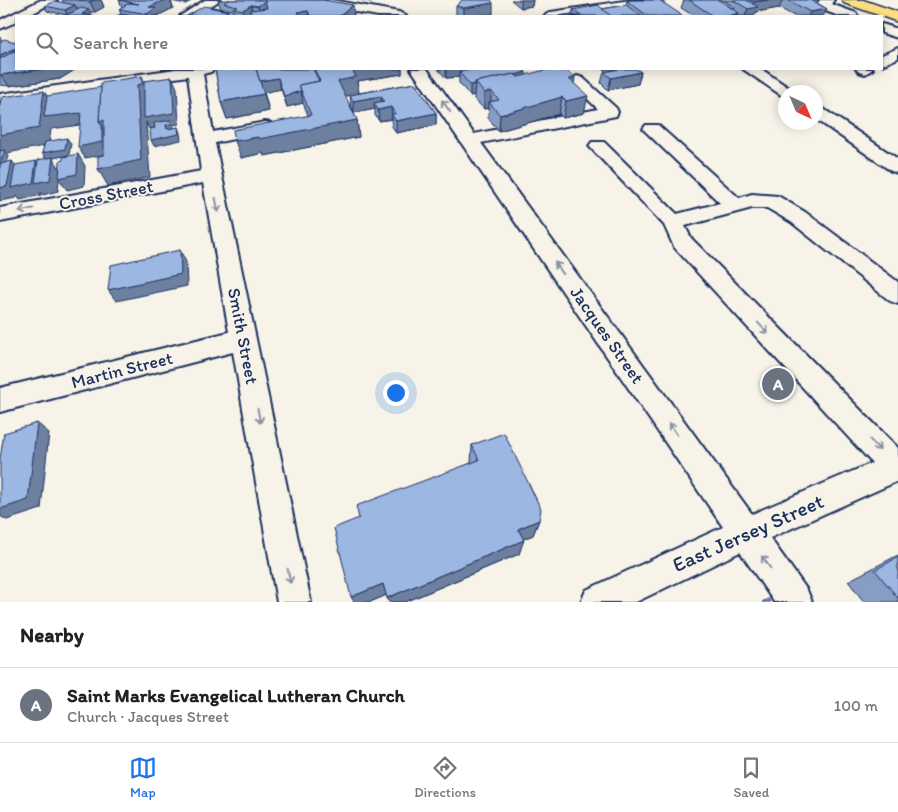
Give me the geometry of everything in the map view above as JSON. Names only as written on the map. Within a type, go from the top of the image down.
[{"type":"highway","points":[[847,12],[878,15]]},
{"type":"highway","points":[[883,16],[898,17]]},
{"type":"street","points":[[21,15],[51,0]]},
{"type":"street","points":[[189,15],[214,0]]},
{"type":"street","points":[[311,0],[376,14],[392,0]]},
{"type":"street","points":[[828,0],[822,5],[847,12]]},
{"type":"street","points":[[553,11],[655,3]]},
{"type":"street","points":[[3,32],[15,19]]},
{"type":"street","points":[[883,29],[898,34]]},
{"type":"street","points":[[883,60],[898,52]]},
{"type":"street","points":[[68,90],[100,70]]},
{"type":"street","points":[[0,99],[201,70]]},
{"type":"street","name":"Smith Street","points":[[201,70],[206,139],[211,175],[294,602]]},
{"type":"street","name":"Jacques Street","points":[[420,70],[794,602]]},
{"type":"street","points":[[753,70],[778,86]]},
{"type":"street","points":[[470,140],[610,112],[577,81]]},
{"type":"street","points":[[823,117],[898,167]]},
{"type":"street","points":[[206,139],[278,124]]},
{"type":"street","points":[[652,129],[734,206]]},
{"type":"street","points":[[598,146],[673,222],[682,242],[729,293],[897,466]]},
{"type":"street","name":"Cross Street","points":[[0,215],[211,175]]},
{"type":"street","points":[[673,222],[752,201],[771,201],[798,217],[835,244],[898,295]]},
{"type":"street","name":"Martin Street","points":[[0,400],[244,339]]},
{"type":"street","name":"East Jersey Street","points":[[598,602],[632,595],[745,533],[897,466]]},
{"type":"building","points":[[119,0],[165,0],[149,7],[156,8],[147,14],[119,9],[129,3],[139,4]]},
{"type":"building","points":[[229,0],[323,0],[353,5],[341,15],[310,15],[308,11],[298,12],[300,15],[251,15],[250,10],[267,8],[265,1],[258,6],[251,5],[243,10],[233,8],[237,6],[224,3]]},
{"type":"building","points":[[462,0],[491,0],[493,3],[464,8],[456,6]]},
{"type":"building","points":[[659,0],[682,15],[647,15],[627,1]]},
{"type":"building","points":[[689,0],[719,0],[739,13],[732,15],[712,15]]},
{"type":"building","points":[[719,0],[723,0],[736,8],[732,8]]},
{"type":"building","points":[[733,0],[746,0],[758,7],[748,9]]},
{"type":"building","points":[[750,0],[767,0],[754,2]]},
{"type":"building","points":[[788,0],[811,0],[827,9],[810,12]]},
{"type":"building","points":[[55,1],[75,5],[65,10],[45,6]]},
{"type":"building","points":[[598,5],[610,15],[580,15],[573,10]]},
{"type":"building","points":[[626,5],[640,15],[610,15],[602,9]]},
{"type":"building","points":[[204,6],[228,11],[224,14],[216,15],[189,15]]},
{"type":"building","points":[[211,7],[233,10],[234,13],[230,15],[228,11]]},
{"type":"building","points":[[81,8],[89,10],[82,14],[88,15],[67,15]]},
{"type":"building","points":[[4,39],[15,42],[15,49],[0,55],[0,42]]},
{"type":"building","points":[[15,51],[15,70],[37,70],[0,75],[0,59]]},
{"type":"building","points":[[215,70],[256,70],[264,94],[221,102]]},
{"type":"building","points":[[256,70],[314,70],[319,81],[299,85],[301,91],[284,96],[278,78],[260,81]]},
{"type":"building","points":[[314,70],[352,70],[356,77],[338,81],[357,120],[259,139],[258,137],[235,141],[233,130],[311,115],[299,85],[320,81]]},
{"type":"building","points":[[470,70],[523,70],[526,72],[475,82],[475,84],[470,85],[459,72]]},
{"type":"building","points":[[545,70],[566,70],[575,78],[569,79],[588,96],[566,101],[562,97],[500,115],[489,102],[499,100],[491,91],[484,93],[475,82],[514,74],[518,77]]},
{"type":"building","points":[[638,70],[641,72],[611,78],[604,72]]},
{"type":"building","points":[[142,76],[142,84],[137,85],[141,160],[98,169],[98,156],[104,155],[104,120],[99,121],[101,83]]},
{"type":"building","points":[[172,77],[174,113],[144,118],[144,81]]},
{"type":"building","points":[[415,83],[436,113],[396,121],[391,114],[395,114],[391,107],[378,110],[374,103],[384,101],[381,96],[353,101],[350,95]]},
{"type":"building","points":[[101,87],[99,121],[102,126],[102,142],[78,147],[81,113],[44,117],[47,96]]},
{"type":"building","points":[[44,91],[39,128],[0,135],[0,103],[2,97]]},
{"type":"building","points":[[171,120],[171,124],[166,125],[167,129],[178,127],[179,134],[151,140],[150,129],[155,128],[154,123]]},
{"type":"building","points":[[67,138],[65,149],[42,153],[45,142]]},
{"type":"building","points":[[5,150],[1,161],[0,162],[0,151]]},
{"type":"building","points":[[78,154],[77,174],[59,178],[60,161],[63,160],[63,157]]},
{"type":"building","points":[[53,157],[50,180],[35,183],[38,160]]},
{"type":"building","points":[[12,161],[7,186],[0,188],[0,164]]},
{"type":"building","points":[[36,161],[33,183],[11,188],[15,165]]},
{"type":"building","points":[[180,250],[181,274],[108,290],[111,265]]},
{"type":"building","points":[[37,423],[28,500],[0,509],[0,459],[4,433]]},
{"type":"building","points":[[504,433],[541,509],[539,520],[518,529],[524,540],[387,598],[383,584],[351,597],[334,528],[359,518],[356,506],[479,460],[472,445]]},
{"type":"building","points":[[898,557],[898,598],[875,570]]},
{"type":"place","name":"Saint Marks Evangelical Lutheran Church","points":[[778,384]]}]
